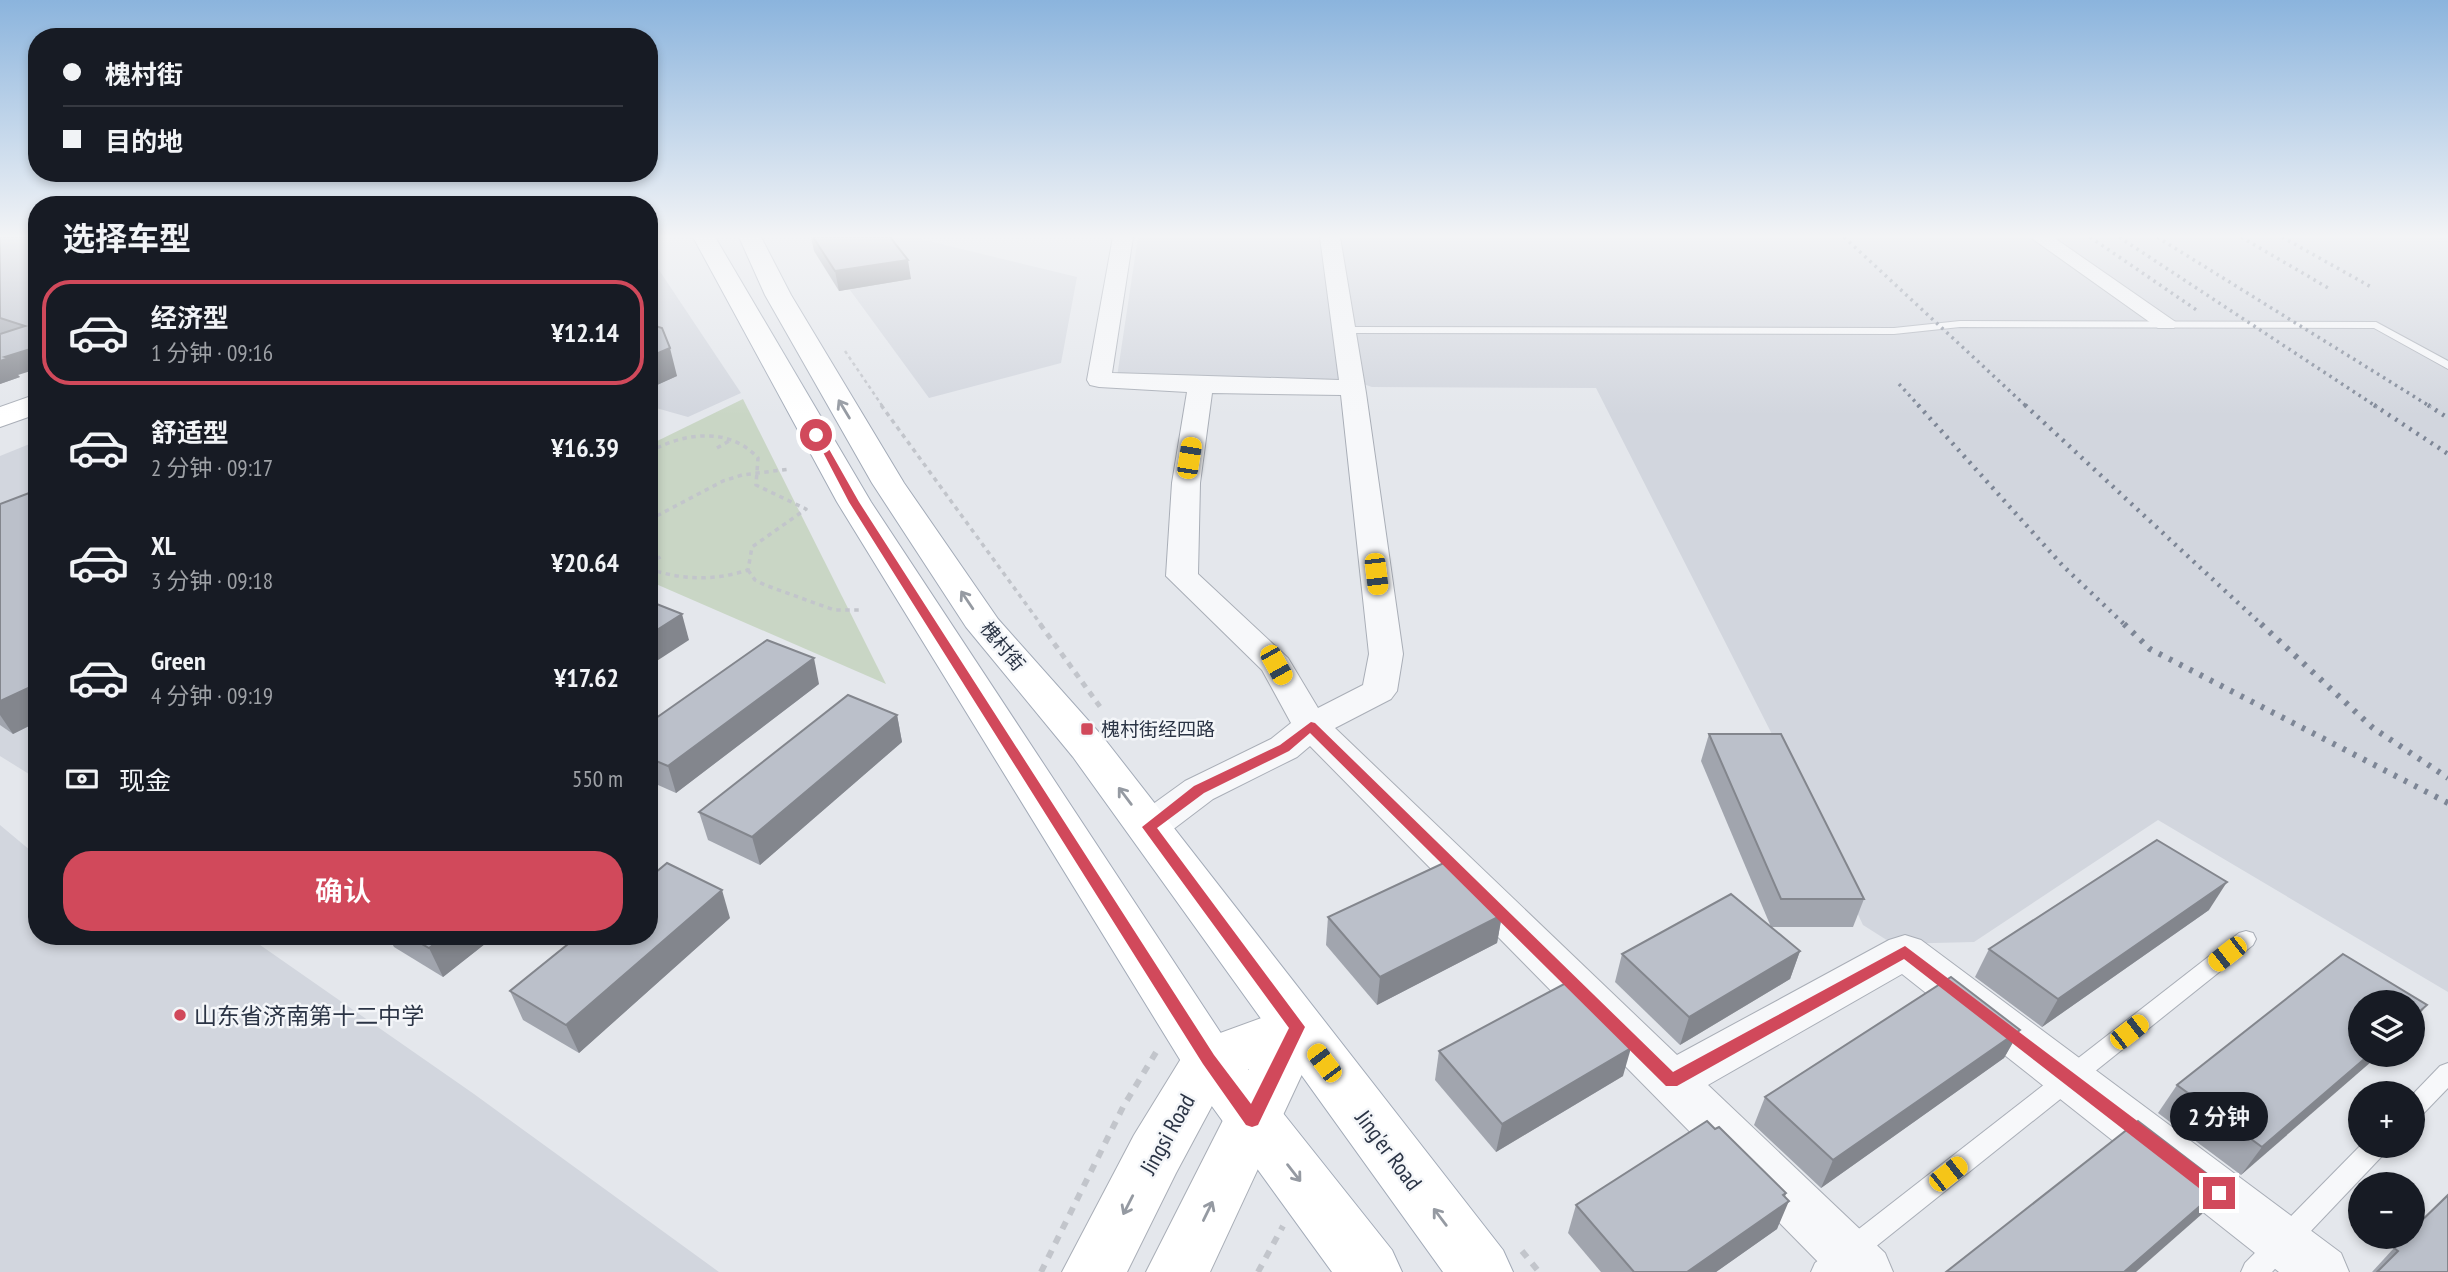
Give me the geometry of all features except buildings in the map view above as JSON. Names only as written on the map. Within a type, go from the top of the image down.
[{"type":"main road","points":[[738,296],[854,502],[1209,1060],[1370,1272]]},
{"type":"main road","name":"槐村街","points":[[779,296],[902,505],[985,626],[1088,747],[1297,1027]]},
{"type":"main road","points":[[0,418],[28,407]]},
{"type":"main road","points":[[0,434],[28,422]]},
{"type":"main road","points":[[1209,1060],[1297,1027]]},
{"type":"main road","points":[[1178,1272],[1297,1027]]},
{"type":"main road","name":"Jing'er Road","points":[[1297,1027],[1497,1256]]},
{"type":"main road","name":"Jingsi Road","points":[[1094,1272],[1155,1154],[1209,1060]]},
{"type":"street","points":[[1114,296],[1099,380],[1351,388]]},
{"type":"street","points":[[1149,827],[1199,790],[1284,748],[1311,726],[1379,691],[1387,654],[1340,296]]},
{"type":"street","points":[[2127,296],[2166,323]]},
{"type":"street","points":[[1201,385],[1185,482],[1182,576],[1276,665],[1311,726],[1671,1081],[1846,1266]]},
{"type":"street","points":[[1671,1081],[1905,952],[2070,1078],[2268,1257],[2322,1272]]},
{"type":"lane","points":[[1346,330],[1894,331],[1960,324],[2376,325],[2448,366]]},
{"type":"lane","points":[[1846,1266],[2070,1078],[2246,939]]},
{"type":"lane","points":[[2425,1097],[2448,1073]]},
{"type":"lane","points":[[2268,1257],[2364,1158]]},
{"type":"path","points":[[842,346],[1109,720]]},
{"type":"path","points":[[658,447],[701,433],[753,451],[758,458],[756,485],[806,509],[752,547],[748,570],[755,580],[765,585],[774,586],[834,610],[863,610]]},
{"type":"path","points":[[717,448],[729,441]]},
{"type":"path","points":[[658,515],[723,481],[741,475],[790,469]]},
{"type":"path","points":[[658,559],[663,555]]},
{"type":"path","points":[[658,569],[696,580],[748,570]]},
{"type":"path","points":[[1041,1272],[1123,1107],[1173,1021],[1177,1007]]},
{"type":"path","points":[[1497,1256],[1539,1272]]},
{"type":"shaded area","points":[[658,296],[677,296],[741,393],[688,417],[658,409]]},
{"type":"shaded area","points":[[855,296],[1073,296],[1061,363],[929,398]]},
{"type":"shaded area","points":[[1129,296],[2448,296],[2448,992],[2158,820],[1974,942],[1893,944],[1863,925],[1783,756],[1596,388],[1372,387],[1351,380],[1117,377]]},
{"type":"shaded area","points":[[28,445],[28,773],[0,756],[0,456]]},
{"type":"shaded area","name":"山东省济南第十二中学","points":[[0,825],[28,848],[28,945],[260,945],[474,1094],[719,1272],[0,1272]]},
{"type":"green space","points":[[743,399],[886,684],[658,585],[658,441]]},
{"type":"railway","points":[[1908,296],[2027,407]]},
{"type":"railway","points":[[2177,296],[2198,311]]},
{"type":"railway","points":[[2209,296],[2377,407]]},
{"type":"railway","points":[[2253,296],[2431,407]]},
{"type":"railway","points":[[1899,384],[1920,407]]},
{"type":"railway","points":[[1918,405],[2063,566],[2126,626]]},
{"type":"railway","points":[[2025,405],[2263,626]]},
{"type":"railway","points":[[2374,405],[2448,454]]},
{"type":"railway","points":[[2428,405],[2448,418]]},
{"type":"railway","points":[[2124,624],[2150,649],[2448,803]]},
{"type":"railway","points":[[2261,624],[2373,728],[2448,778]]},
{"type":"place","name":"槐村街经四路","points":[[1087,729]]},
{"type":"place","name":"山东省济南第十二中学","points":[[180,1015]]},
{"type":"route","points":[[816,435],[854,502],[1209,1060],[1252,1119],[1297,1027],[1149,827],[1199,790],[1284,748],[1311,726],[1671,1081],[1905,952],[2219,1193]]}]
